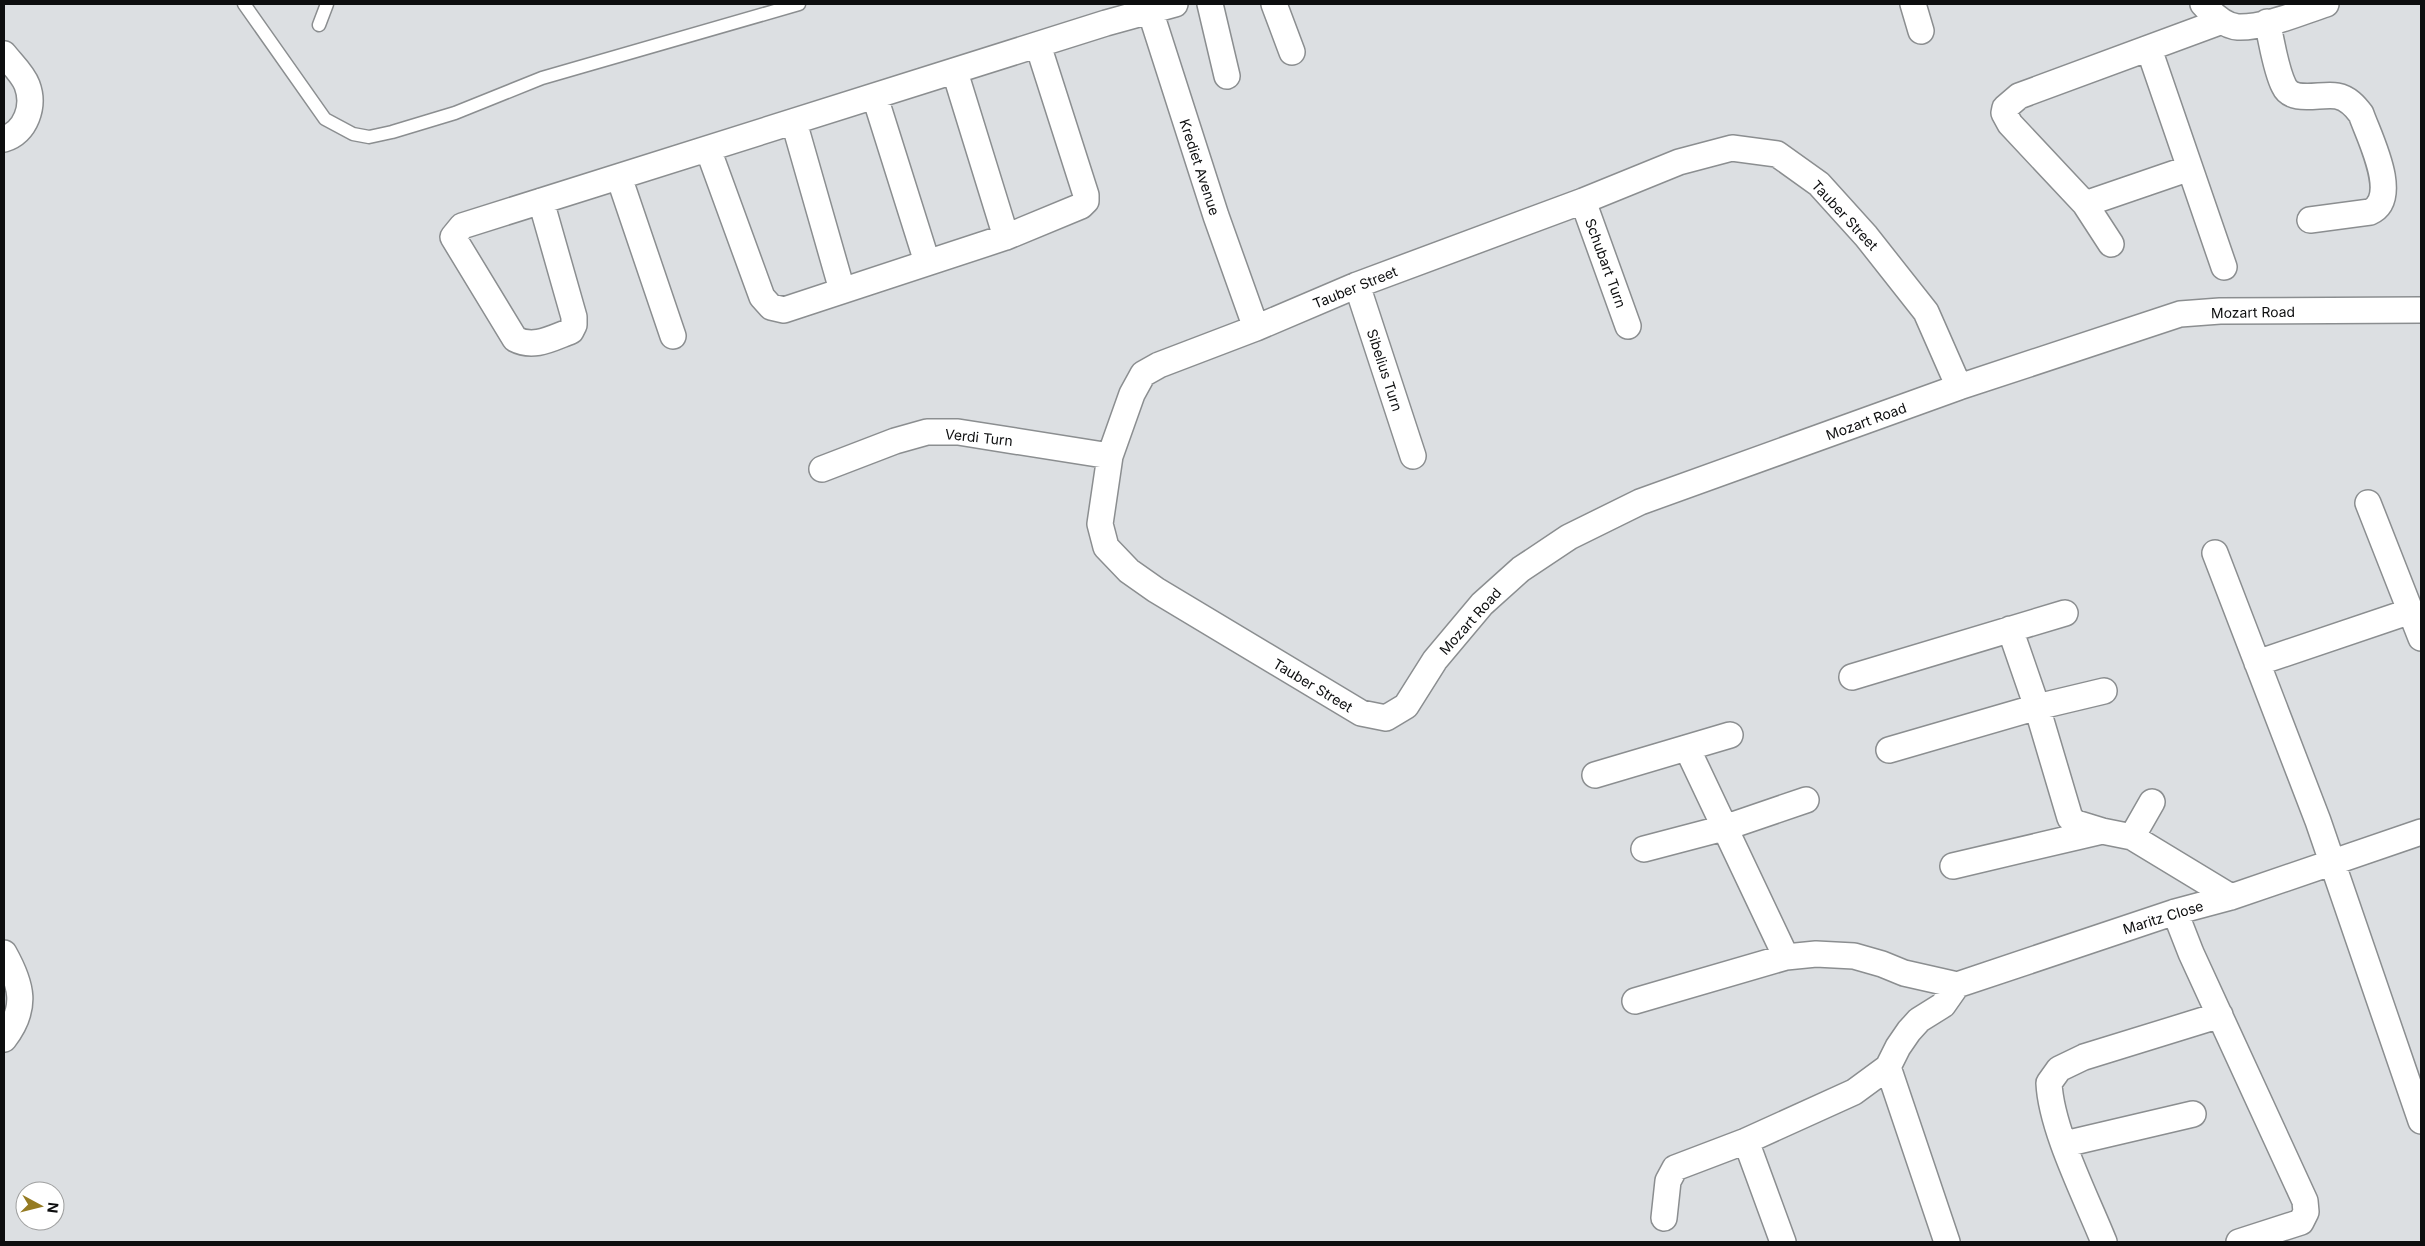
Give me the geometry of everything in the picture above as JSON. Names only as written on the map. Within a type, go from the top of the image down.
[{"type":"street","points":[[541,201],[574,317],[574,325],[571,331],[534,345],[524,344],[515,339],[453,237],[462,226],[619,176],[1038,46],[1149,8],[1175,4]]},
{"type":"street","points":[[1210,4],[1227,76]]},
{"type":"street","points":[[1274,4],[1292,52]]},
{"type":"street","points":[[1913,4],[1921,30]]},
{"type":"street","points":[[2203,4],[2222,21],[2238,27],[2267,22],[2326,4]]},
{"type":"street","name":"Krediet Avenue","points":[[1149,8],[1216,216],[1256,328]]},
{"type":"street","points":[[2111,244],[2085,204],[2010,124],[2004,113],[2004,108],[2019,96],[2222,21]]},
{"type":"street","points":[[2267,22],[2284,86],[2292,94],[2299,96],[2336,95],[2350,101],[2361,114],[2384,181],[2384,198],[2376,210],[2310,220]]},
{"type":"street","points":[[708,149],[762,297],[771,307],[784,310],[1006,237],[1081,206],[1086,201],[1086,195],[1038,46]]},
{"type":"street","points":[[2148,49],[2224,267]]},
{"type":"street","points":[[4,54],[27,84],[30,100],[27,118],[20,129],[4,139]]},
{"type":"street","points":[[955,72],[1006,237]]},
{"type":"street","points":[[875,97],[927,262]]},
{"type":"street","points":[[794,122],[842,290]]},
{"type":"street","name":"Tauber Street","points":[[1392,715],[1386,718],[1360,714],[1188,610],[1129,571],[1106,547],[1100,524],[1110,456],[1132,394],[1143,374],[1159,365],[1256,328],[1357,284],[1583,201],[1679,162],[1732,148],[1777,154],[1818,184],[1866,236],[1926,312],[1959,387]]},
{"type":"street","points":[[2085,204],[2190,168]]},
{"type":"street","points":[[619,176],[673,336]]},
{"type":"street","name":"Schubart Turn","points":[[1583,201],[1628,326]]},
{"type":"street","name":"Sibelius Turn","points":[[1357,284],[1413,456]]},
{"type":"street","name":"Mozart Road","points":[[1392,715],[1406,706],[1435,660],[1482,604],[1521,569],[1569,536],[1640,502],[1959,387],[2180,314],[2220,311],[2421,310]]},
{"type":"street","name":"Verdi Turn","points":[[822,470],[894,441],[927,432],[958,432],[1110,456]]},
{"type":"street","points":[[2368,503],[2421,638]]},
{"type":"street","points":[[2214,553],[2332,861],[2420,1111]]},
{"type":"street","points":[[2257,664],[2411,612]]},
{"type":"street","points":[[1852,677],[2065,613]]},
{"type":"street","points":[[2010,629],[2037,707],[2070,818],[2076,823],[2102,831],[2132,837],[2231,897]]},
{"type":"street","points":[[1889,750],[2037,707],[2104,691]]},
{"type":"street","points":[[1595,775],[1730,734]]},
{"type":"street","points":[[1687,748],[1786,957]]},
{"type":"street","points":[[1644,849],[1724,828],[1806,800]]},
{"type":"street","points":[[2132,837],[2152,802]]},
{"type":"street","points":[[1953,866],[2102,831]]},
{"type":"street","name":"Maritz Close","points":[[1957,985],[2175,912],[2231,897],[2421,832]]},
{"type":"street","points":[[2175,912],[2191,953],[2305,1201],[2306,1212],[2301,1222],[2238,1242]]},
{"type":"street","points":[[4,953],[16,974],[20,994],[17,1018],[4,1039]]},
{"type":"street","points":[[1635,1002],[1786,957],[1816,954],[1854,956],[1904,973],[1957,985],[1943,1005],[1919,1020],[1909,1031],[1898,1046],[1888,1067],[1854,1092],[1746,1141],[1675,1168],[1668,1181],[1664,1218]]},
{"type":"street","points":[[2104,1242],[2065,1144],[2050,1098],[2049,1082],[2058,1069],[2084,1057],[2220,1015]]},
{"type":"street","points":[[1888,1067],[1947,1242]]},
{"type":"street","points":[[2065,1144],[2193,1114]]},
{"type":"street","points":[[1746,1141],[1783,1242]]},
{"type":"lane","points":[[244,4],[325,119],[353,134],[369,137],[455,113],[542,78],[799,4]]},
{"type":"lane","points":[[319,25],[327,4]]}]
